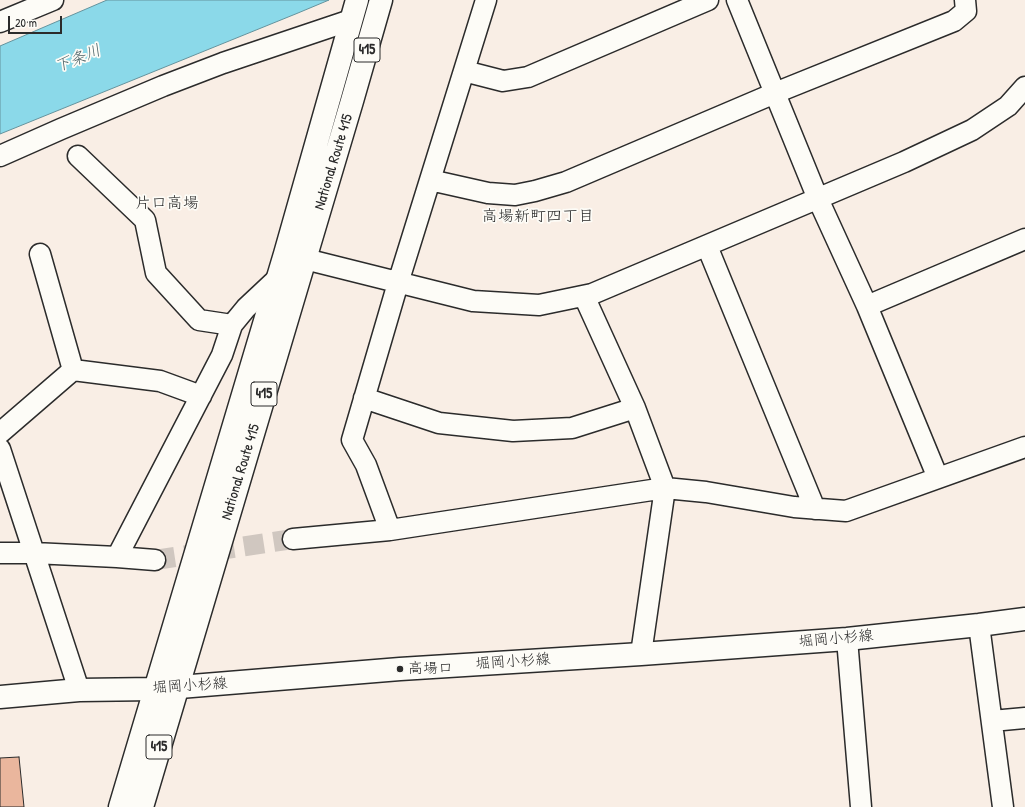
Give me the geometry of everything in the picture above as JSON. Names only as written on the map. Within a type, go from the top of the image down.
[{"type":"main road","name":"National Route 415","points":[[142,807],[381,0]]},
{"type":"main road","name":"National Route 415","points":[[120,807],[278,278],[354,10]]},
{"type":"main road","name":"堀岡小杉線","points":[[0,697],[79,690],[155,689],[400,669],[847,639],[979,626],[1025,619]]},
{"type":"street","points":[[0,22],[53,0]]},
{"type":"street","points":[[390,530],[366,465],[352,440],[398,283],[486,0]]},
{"type":"street","points":[[464,71],[503,81],[528,77],[708,0]]},
{"type":"street","points":[[737,0],[818,199],[868,306],[938,478]]},
{"type":"street","points":[[430,180],[488,193],[515,195],[566,182],[775,93],[954,21],[966,11],[965,0]]},
{"type":"street","points":[[0,156],[155,89],[354,10]]},
{"type":"street","points":[[305,259],[473,301],[538,305],[584,296],[592,294],[818,199],[904,162],[972,130],[1008,106],[1025,87]]},
{"type":"street","points":[[78,156],[145,220],[156,273],[199,320],[232,325]]},
{"type":"street","points":[[868,306],[1025,239]]},
{"type":"street","points":[[707,246],[815,508]]},
{"type":"street","points":[[40,254],[73,370]]},
{"type":"street","points":[[117,557],[222,355],[232,325],[246,308],[278,278]]},
{"type":"street","points":[[584,296],[635,408],[665,488],[641,654]]},
{"type":"street","points":[[0,433],[73,370],[160,381],[201,396]]},
{"type":"street","points":[[364,398],[440,423],[513,431],[572,428],[635,408]]},
{"type":"street","points":[[293,539],[390,530],[665,488],[706,492],[794,507],[846,511],[1025,446]]},
{"type":"street","points":[[0,449],[79,690]]},
{"type":"street","points":[[0,553],[34,553],[155,560]]},
{"type":"street","points":[[979,626],[1003,807]]},
{"type":"street","points":[[847,639],[861,807]]},
{"type":"street","points":[[992,722],[1025,718]]},
{"type":"water","name":"下条川","points":[[107,0],[329,0],[0,134],[0,46]]},
{"type":"building","points":[[19,757],[24,807],[0,807],[0,758]]},
{"type":"tunnel","points":[[155,560],[293,539]]},
{"type":"place","name":"高場口","points":[[400,669]]},
{"type":"district","name":"片口高場","points":[[167,204]]},
{"type":"district","name":"高場新町四丁目","points":[[538,217]]}]
